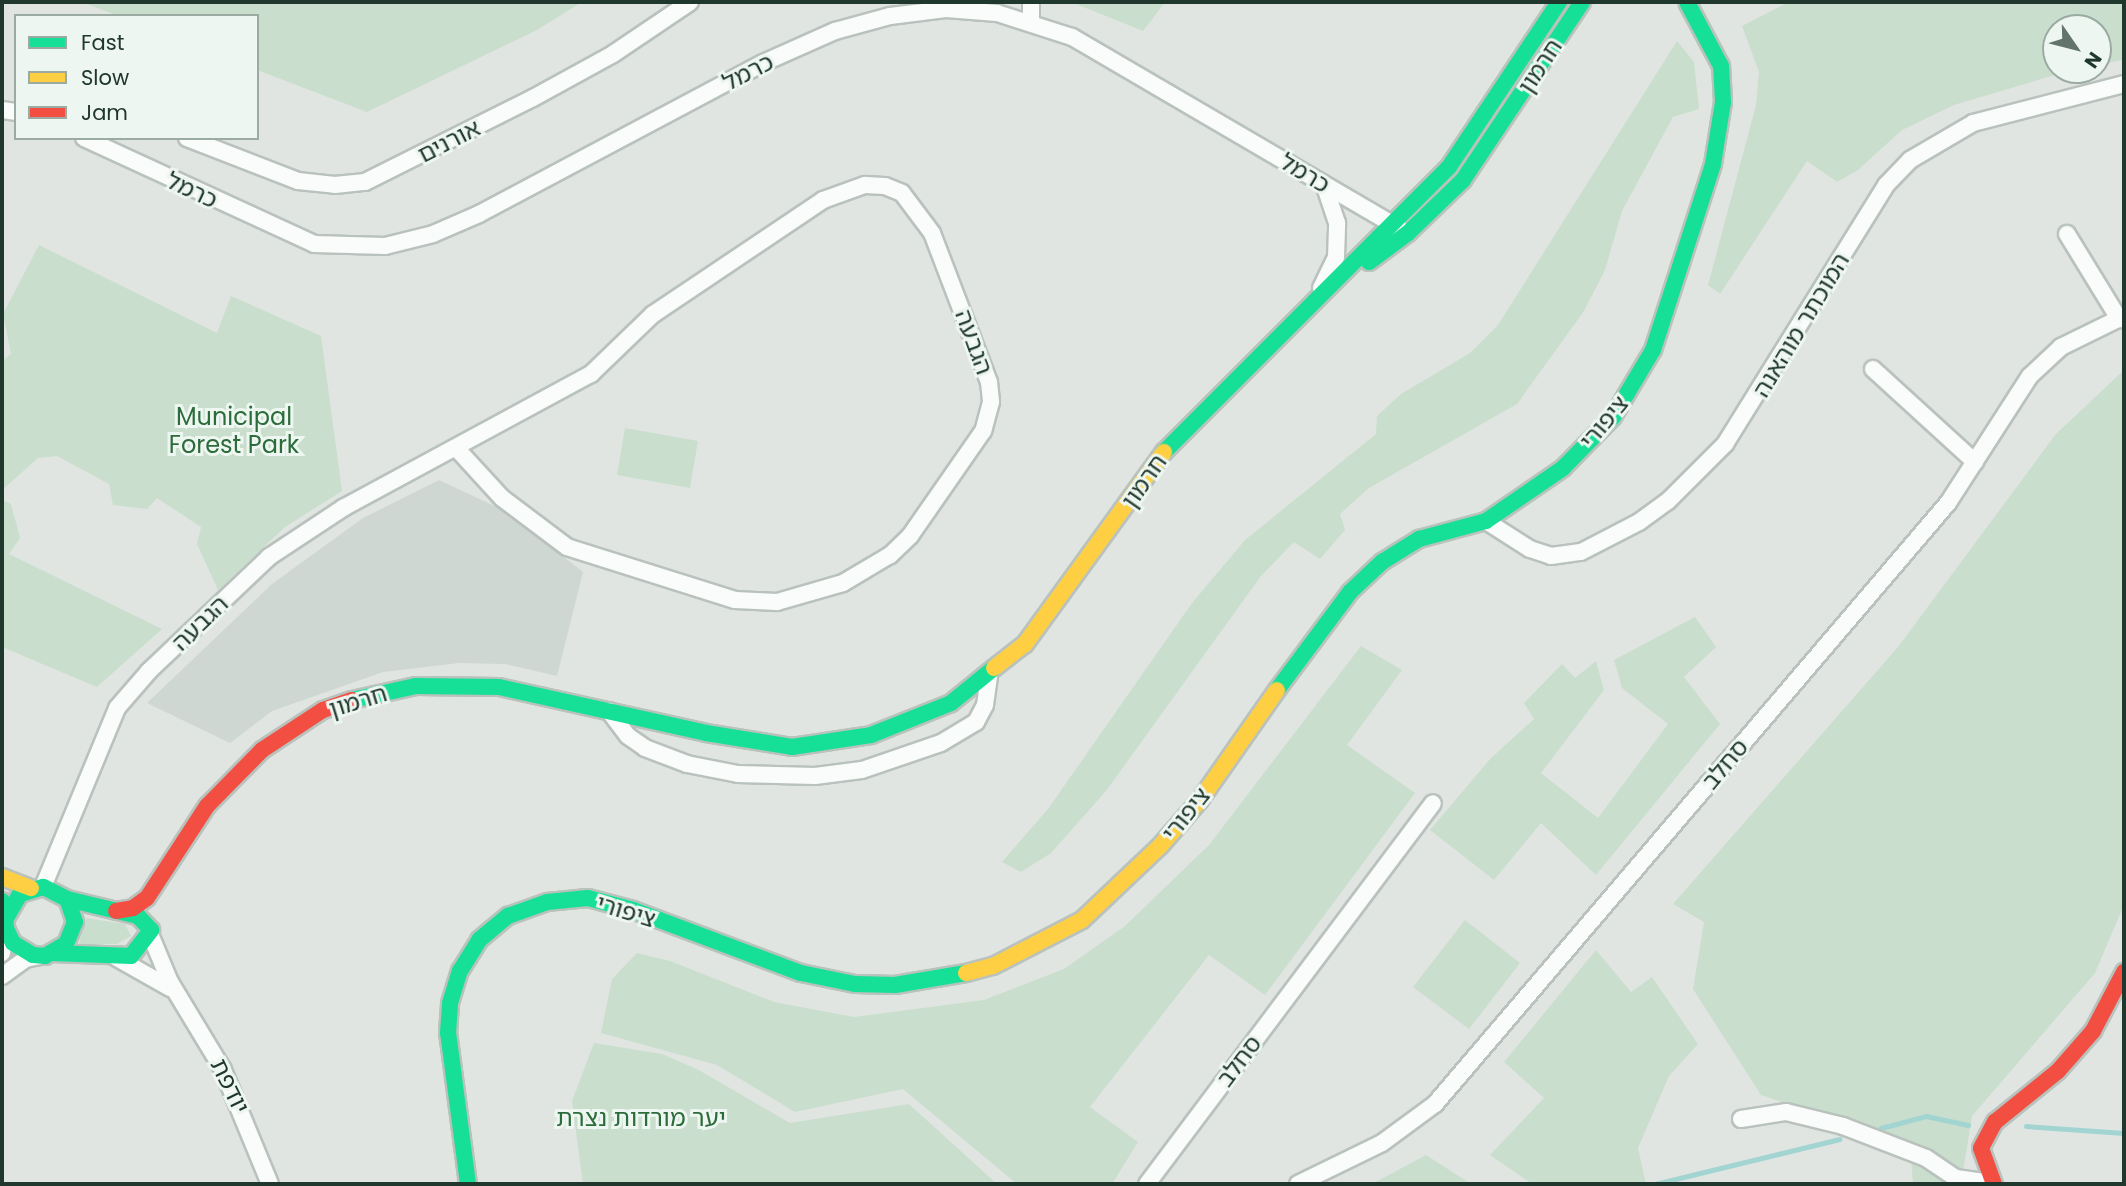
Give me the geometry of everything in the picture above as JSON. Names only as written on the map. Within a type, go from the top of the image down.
[{"type":"street","name":"אורנים","points":[[192,140],[298,181],[335,186],[365,182],[553,87],[690,2]]},
{"type":"street","points":[[1031,2],[1031,22]]},
{"type":"street","name":"חרמון","points":[[116,911],[133,908],[146,898],[201,815],[236,775],[290,728],[335,706],[372,693],[460,685],[499,687],[756,743],[827,745],[909,723],[951,703],[989,677],[1025,644],[1056,606],[1161,455],[1195,416],[1391,224],[1466,146],[1559,2]]},
{"type":"street","name":"חרמון","points":[[1315,299],[1408,233],[1481,157],[1582,2]]},
{"type":"street","name":"ציפורי","points":[[468,1184],[448,1034],[450,1003],[460,971],[479,940],[508,916],[547,902],[588,898],[633,910],[801,973],[855,984],[933,981],[993,966],[1082,920],[1161,845],[1350,592],[1382,562],[1419,539],[1486,521],[1520,501],[1589,442],[1612,417],[1653,350],[1713,163],[1723,102],[1721,66],[1687,2]]},
{"type":"street","name":"כרמל","points":[[88,140],[314,244],[385,246],[433,234],[480,214],[763,63],[835,32],[890,16],[946,9],[997,13],[1031,22],[1094,49],[1408,233]]},
{"type":"street","name":"המוכתר מוהאנה","points":[[1486,521],[1530,549],[1551,556],[1581,552],[1639,522],[1668,501],[1725,444],[1886,185],[1910,159],[1973,123],[2124,84]]},
{"type":"street","points":[[1315,299],[1336,257],[1336,223],[1324,184]]},
{"type":"street","name":"הגבעה","points":[[37,888],[117,708],[130,690],[269,557],[343,508],[458,450],[591,374],[652,315],[822,200],[865,185],[885,186],[902,193],[932,233],[989,382],[991,402],[983,430],[910,536],[890,555],[843,583],[777,602],[736,600],[568,547],[512,506],[458,450]]},
{"type":"street","points":[[2067,234],[2121,317]]},
{"type":"street","name":"סחלב","points":[[1298,1184],[1382,1143],[1435,1104],[1948,502],[2045,361],[2085,333],[2121,317]]},
{"type":"street","points":[[1873,369],[1975,462]]},
{"type":"street","points":[[609,711],[628,736],[645,748],[687,764],[738,774],[815,776],[862,770],[941,743],[976,722],[985,705],[989,677]]},
{"type":"street","name":"סחלב","points":[[1147,1184],[1433,803]]},
{"type":"street","name":"חרמון","points":[[150,932],[170,864]]},
{"type":"street","points":[[2,877],[67,899],[138,916],[150,932],[131,956],[117,958],[47,954],[13,943],[2,901]]},
{"type":"street","points":[[2,953],[9,907],[37,888]]},
{"type":"street","points":[[2,976],[13,965],[47,954],[72,933],[73,910],[67,899]]},
{"type":"street","name":"יודפת","points":[[150,932],[177,995],[223,1070],[270,1184]]},
{"type":"street","name":"יודפת","points":[[117,958],[148,972],[177,995]]},
{"type":"street","points":[[1741,1119],[1786,1112],[1843,1126],[1926,1158],[1956,1178],[1994,1184],[1981,1148],[1995,1122],[2058,1071],[2092,1031],[2124,972]]},
{"type":"shaded area","points":[[439,480],[503,510],[583,572],[557,676],[505,664],[459,663],[383,672],[272,711],[230,743],[147,703],[272,584],[363,518]]},
{"type":"green space","points":[[82,2],[582,2],[537,30],[367,112],[259,71],[259,14],[113,14]]},
{"type":"green space","points":[[1071,2],[1165,2],[1143,31]]},
{"type":"green space","points":[[1789,2],[2124,2],[2124,60],[2112,62],[2112,14],[2042,14],[2042,79],[1954,105],[1902,130],[1858,170],[1837,182],[1807,161],[1720,294],[1708,285],[1756,105],[1759,72],[1742,26]]},
{"type":"green space","points":[[1677,41],[1694,62],[1699,109],[1673,117],[1622,211],[1605,270],[1584,311],[1517,404],[1369,488],[1340,514],[1345,530],[1320,559],[1294,542],[1261,576],[1106,791],[1051,853],[1021,872],[1002,862],[1048,809],[1192,603],[1245,540],[1376,434],[1377,416],[1401,394],[1470,353],[1498,325]]},
{"type":"green space","name":"Municipal Forest Park","points":[[39,245],[217,333],[231,296],[321,336],[342,491],[285,527],[218,590],[197,544],[201,527],[157,498],[147,509],[113,505],[109,484],[57,456],[38,458],[2,490],[2,361],[11,354],[3,314]]},
{"type":"green space","points":[[2124,370],[2124,905],[2095,973],[1972,1116],[1961,1184],[1913,1184],[1910,1144],[1761,1095],[1693,989],[1704,922],[1673,904],[1898,647],[2056,434]]},
{"type":"green space","points":[[625,428],[698,441],[690,488],[617,475]]},
{"type":"green space","points":[[2,500],[11,504],[20,538],[9,554],[162,629],[97,687],[2,647]]},
{"type":"green space","points":[[1695,617],[1716,647],[1684,677],[1720,724],[1596,875],[1541,823],[1494,880],[1430,830],[1491,758],[1534,719],[1524,703],[1562,664],[1575,678],[1596,661],[1604,690],[1541,773],[1598,818],[1668,724],[1622,688],[1614,660]]},
{"type":"green space","points":[[1361,646],[1402,670],[1347,745],[1415,793],[1265,995],[1209,955],[1090,1107],[1138,1142],[1112,1184],[1017,1184],[903,1089],[795,1112],[717,1065],[601,1033],[612,979],[637,953],[670,961],[774,1002],[854,1017],[984,1000],[1064,969],[1125,926],[1209,845]]},
{"type":"green space","points":[[86,918],[125,924],[131,936],[117,944],[79,944]]},
{"type":"green space","points":[[1465,920],[1520,963],[1469,1029],[1413,987]]},
{"type":"green space","points":[[1596,950],[1631,992],[1652,977],[1698,1044],[1669,1076],[1638,1148],[1646,1184],[1532,1184],[1490,1155],[1544,1098],[1504,1062]]},
{"type":"green space","name":"יער מורדות נצרת","points":[[594,1043],[662,1054],[697,1069],[790,1123],[909,1104],[997,1184],[583,1184],[572,1101]]},
{"type":"green space","points":[[1426,1155],[1471,1184],[1372,1184]]},
{"type":"waterway","points":[[1881,1128],[1926,1116],[1968,1125]]},
{"type":"waterway","points":[[2026,1126],[2124,1133]]},
{"type":"waterway","points":[[1655,1184],[1840,1139]]},
{"type":"traffic: fast","points":[[1164,452],[1449,167],[1559,2]]},
{"type":"traffic: fast","points":[[1369,262],[1408,233],[1463,180],[1582,2]]},
{"type":"traffic: fast","points":[[1277,690],[1350,592],[1382,562],[1419,539],[1486,521],[1563,468],[1613,417],[1653,350],[1713,164],[1723,102],[1721,66],[1687,2]]},
{"type":"traffic: fast","points":[[352,700],[416,686],[499,687],[706,733],[792,747],[871,735],[951,703],[994,668]]},
{"type":"traffic: fast","points":[[2,901],[7,931],[13,943],[33,955],[45,956],[66,944],[75,922],[67,899],[43,887],[20,894],[6,918]]},
{"type":"traffic: fast","points":[[468,1184],[448,1033],[450,1003],[460,971],[479,940],[508,916],[547,902],[588,898],[633,910],[801,973],[855,984],[895,985],[966,973]]},
{"type":"traffic: fast","points":[[52,953],[131,956],[151,930],[138,916],[67,899]]},
{"type":"traffic: slow","points":[[994,668],[1025,644],[1164,452]]},
{"type":"traffic: slow","points":[[966,973],[993,966],[1082,920],[1161,845],[1200,800],[1277,690]]},
{"type":"traffic: slow","points":[[2,877],[31,888]]},
{"type":"traffic: jam","points":[[116,911],[133,908],[147,898],[207,806],[262,750],[323,710],[352,700]]},
{"type":"traffic: jam","points":[[1994,1184],[1981,1148],[1995,1122],[2058,1071],[2093,1031],[2124,972]]}]
